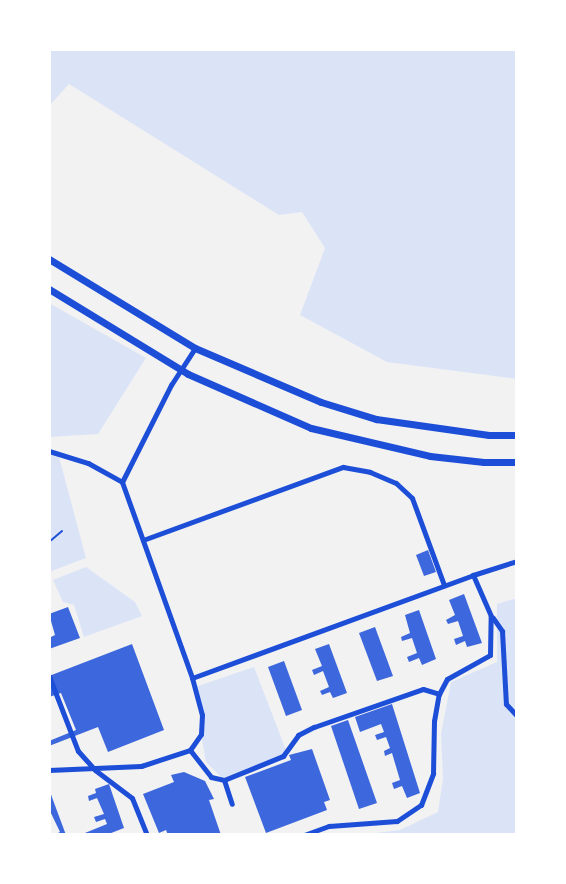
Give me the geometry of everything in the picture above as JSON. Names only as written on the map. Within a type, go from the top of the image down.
[{"type":"main road","points":[[49,258],[195,348],[321,402],[376,419],[489,435],[517,435]]},
{"type":"main road","points":[[49,289],[183,371],[312,428],[430,456],[484,462],[517,462]]},
{"type":"street","points":[[122,482],[172,385],[195,348]]},
{"type":"street","points":[[49,451],[88,463],[122,482],[192,678],[202,715],[201,734],[190,750],[141,766],[49,770]]},
{"type":"street","points":[[143,540],[343,467],[370,472],[396,483],[412,498],[444,585]]},
{"type":"street","points":[[192,678],[444,585],[517,561]]},
{"type":"street","points":[[473,575],[491,615],[502,631],[506,704],[517,716]]},
{"type":"street","points":[[304,835],[329,826],[397,821],[421,805],[433,773],[432,747],[439,694],[447,678],[490,655],[491,615]]},
{"type":"street","points":[[49,676],[78,751],[95,770],[132,798],[147,835]]},
{"type":"street","points":[[190,750],[211,777],[224,780],[283,756],[298,735],[314,727],[424,689],[439,694]]},
{"type":"street","points":[[224,780],[232,804]]},
{"type":"path","points":[[49,541],[62,531]]},
{"type":"shaded area","points":[[49,49],[517,49],[517,379],[387,362],[300,315],[325,248],[302,212],[279,215],[69,84],[49,106]]},
{"type":"shaded area","points":[[49,303],[146,358],[98,434],[49,437]]},
{"type":"shaded area","points":[[49,451],[58,453],[86,558],[49,572]]},
{"type":"shaded area","points":[[86,567],[135,602],[142,616],[84,637],[74,605],[63,602],[53,580]]},
{"type":"shaded area","points":[[517,598],[517,835],[360,835],[400,830],[438,812],[443,779],[441,734],[451,682],[497,662],[497,604]]},
{"type":"shaded area","points":[[254,667],[286,750],[283,756],[224,780],[206,762],[201,734],[202,715],[195,687]]},
{"type":"building","points":[[428,550],[436,572],[424,576],[416,555]]},
{"type":"building","points":[[464,594],[482,643],[467,647],[465,641],[456,645],[454,639],[463,636],[458,621],[448,624],[446,620],[455,615],[449,600]]},
{"type":"building","points":[[68,607],[80,638],[49,649],[49,638],[55,635],[49,614]]},
{"type":"building","points":[[419,610],[436,659],[422,665],[419,658],[409,662],[407,657],[417,653],[412,638],[402,641],[401,637],[410,633],[405,615]]},
{"type":"building","points":[[375,627],[393,676],[377,681],[359,633]]},
{"type":"building","points":[[132,644],[164,730],[108,752],[98,727],[49,746],[49,741],[76,730],[61,693],[49,697],[49,676]]},
{"type":"building","points":[[329,644],[347,693],[333,698],[330,692],[322,695],[320,691],[329,687],[323,671],[314,675],[312,670],[322,666],[315,649]]},
{"type":"building","points":[[284,661],[302,710],[286,716],[268,667]]},
{"type":"building","points":[[392,704],[420,793],[407,798],[402,786],[394,789],[392,783],[400,780],[392,753],[385,756],[384,751],[390,748],[386,737],[377,740],[375,735],[384,732],[381,724],[360,732],[355,717]]},
{"type":"building","points":[[348,720],[377,803],[359,809],[331,726]]},
{"type":"building","points":[[312,749],[330,800],[324,802],[327,810],[266,833],[245,777],[291,760],[289,755]]},
{"type":"building","points":[[184,772],[205,781],[214,799],[209,800],[221,835],[168,835],[166,830],[159,833],[143,794],[174,782],[171,775]]},
{"type":"building","points":[[109,784],[124,828],[106,835],[80,835],[107,824],[105,819],[96,822],[94,817],[104,814],[97,798],[89,801],[88,796],[96,793],[95,789]]},
{"type":"building","points":[[49,789],[66,835],[54,835],[60,832],[49,809]]}]
